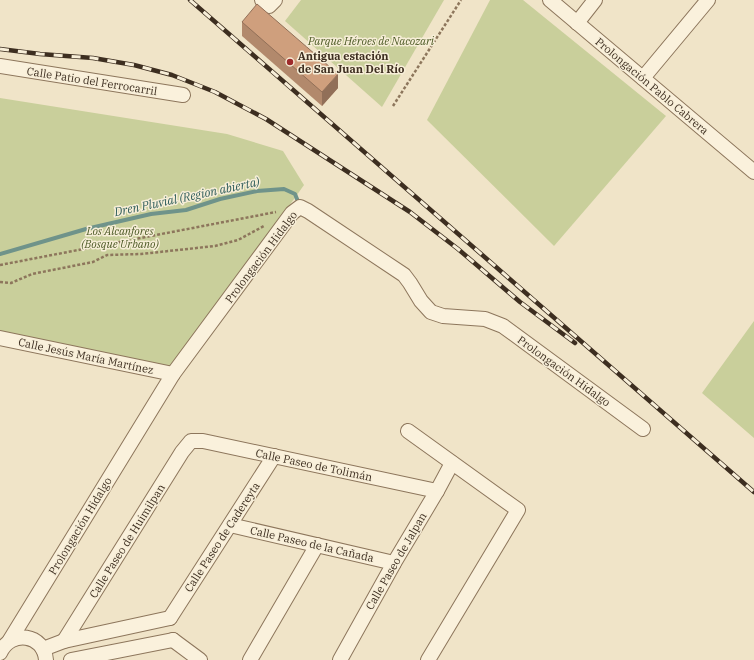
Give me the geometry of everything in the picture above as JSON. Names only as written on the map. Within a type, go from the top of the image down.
[{"type":"street","name":"Prolongación Pablo Cabrera","points":[[550,0],[754,172]]},
{"type":"street","points":[[577,23],[595,0]]},
{"type":"street","points":[[644,78],[708,0]]},
{"type":"street","name":"Calle Patio del Ferrocarril","points":[[0,66],[183,95]]},
{"type":"street","name":"Prolongación Hidalgo","points":[[0,653],[3,647],[10,640],[173,374],[292,213],[300,207],[404,275],[421,301],[431,312],[443,316],[485,318],[503,326],[643,429]]},
{"type":"street","name":"Calle Jesús María Martínez","points":[[0,338],[173,374]]},
{"type":"street","points":[[408,431],[518,510],[428,660]]},
{"type":"street","name":"Calle Paseo de Tolimán","points":[[191,441],[203,441],[437,491]]},
{"type":"street","name":"Calle Paseo de Huimilpan","points":[[64,641],[182,452],[191,441]]},
{"type":"street","name":"Calle Paseo de Cadereyta","points":[[170,618],[274,456]]},
{"type":"street","name":"Calle Paseo de Jalpan","points":[[340,660],[452,463]]},
{"type":"street","name":"Calle Paseo de la Cañada","points":[[230,525],[394,563]]},
{"type":"street","points":[[250,660],[316,545]]},
{"type":"street","points":[[10,640],[22,637],[34,640],[44,654],[64,641],[170,618],[173,640],[200,660]]},
{"type":"street","points":[[71,660],[173,640]]},
{"type":"path","points":[[393,106],[461,0]]},
{"type":"path","points":[[0,265],[277,212]]},
{"type":"path","points":[[0,282],[11,283],[32,274],[93,262],[107,255],[141,254],[215,246],[238,240],[268,224]]},
{"type":"green space","name":"Parque Héroes de Nacozari","points":[[301,0],[444,0],[382,107],[285,21]]},
{"type":"green space","points":[[490,0],[523,0],[666,116],[554,246],[427,120]]},
{"type":"green space","name":"Los Alcanfores (Bosque Urbano)","points":[[0,98],[227,134],[283,151],[304,185],[171,371],[0,331]]},
{"type":"green space","points":[[754,321],[754,438],[702,393]]},
{"type":"building","points":[[257,4],[338,74],[322,92],[242,22]]},
{"type":"waterway","name":"Dren Pluvial (Region abierta)","points":[[0,254],[86,229],[151,214],[186,210],[220,199],[257,191],[284,189],[295,194],[299,204]]},
{"type":"railway","points":[[190,0],[754,492]]},
{"type":"railway","points":[[0,49],[93,58],[134,65],[172,75],[215,92],[266,119],[410,212],[458,249],[520,302],[575,343]]},
{"type":"place","name":"Antigua estación de San Juan Del Río","points":[[290,62]]}]
